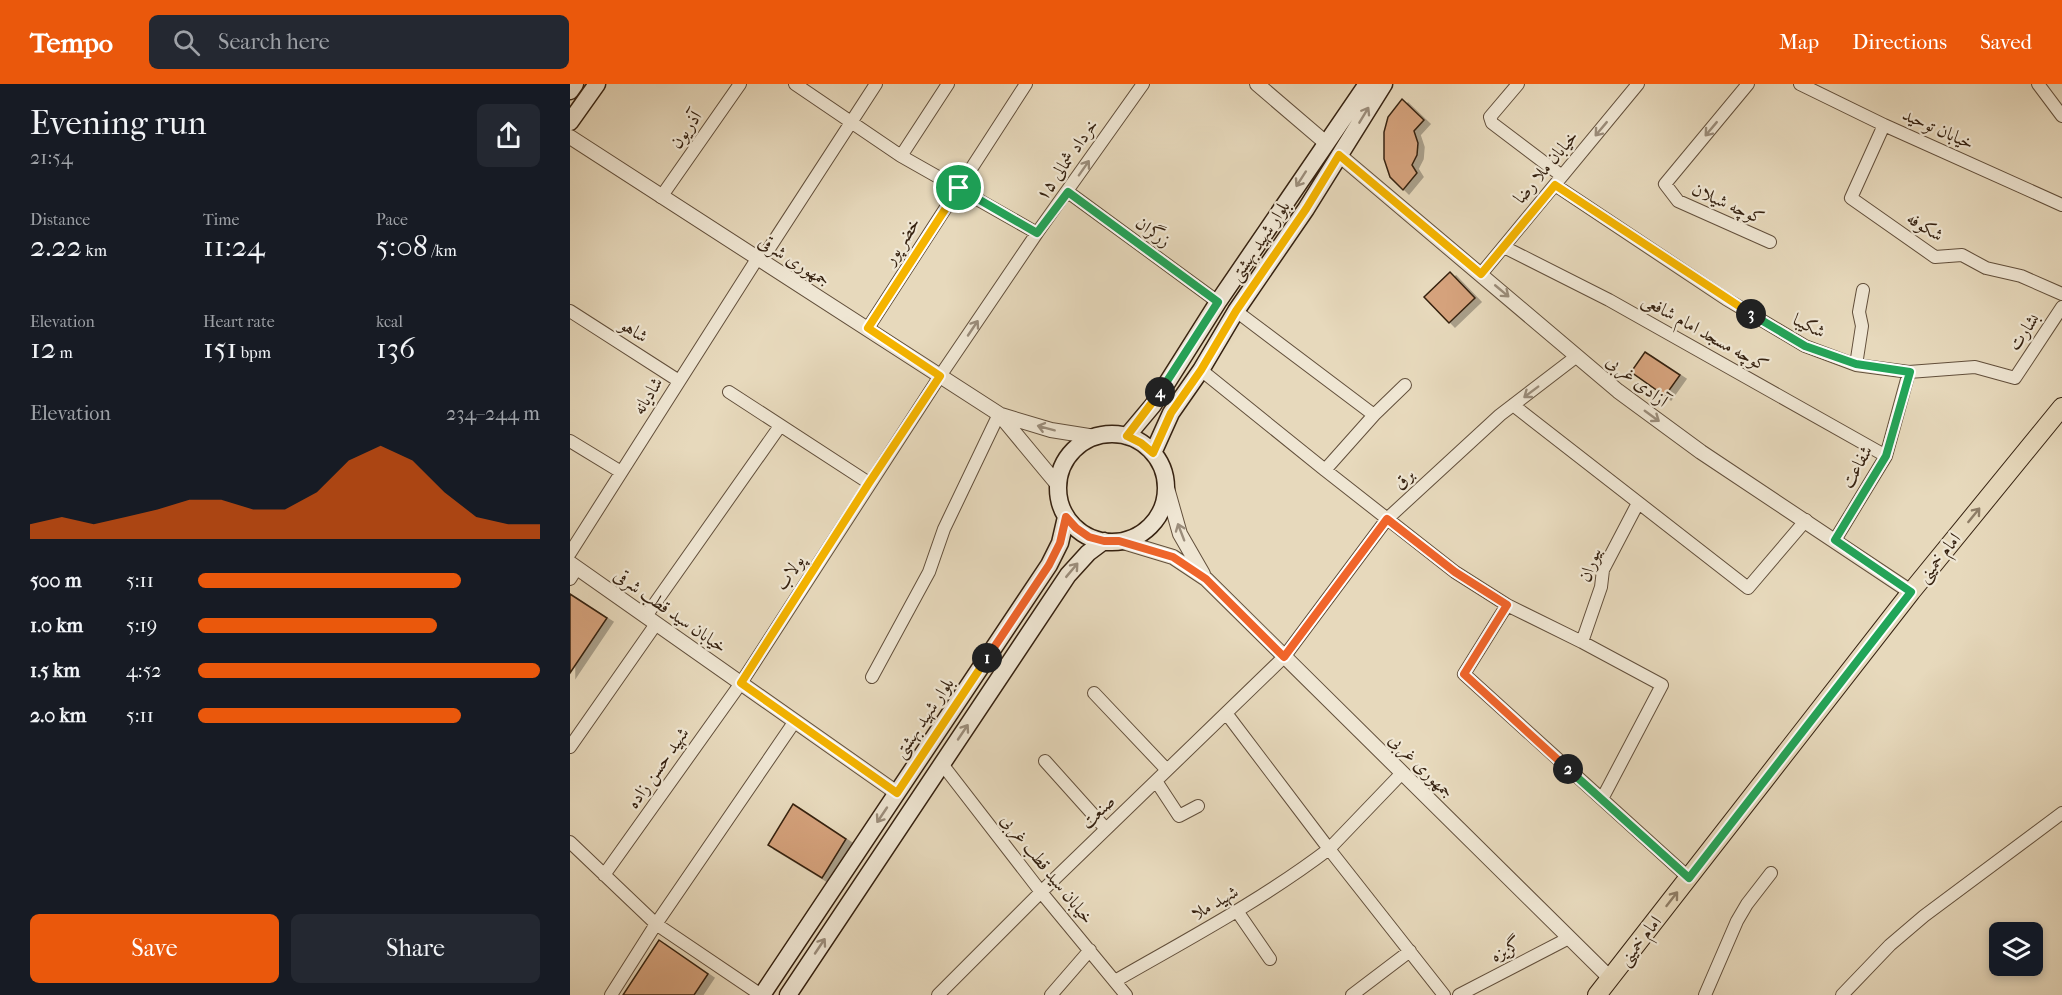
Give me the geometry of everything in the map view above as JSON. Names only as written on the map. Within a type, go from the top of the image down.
[{"type":"main road","points":[[570,91],[575,84]]},
{"type":"main road","points":[[570,122],[597,84]]},
{"type":"main road","name":"بلوار شهید بهشتی","points":[[1127,436],[1153,405],[1218,302],[1367,84]]},
{"type":"main road","name":"بلوار شهید بهشتی","points":[[1153,453],[1171,413],[1201,370],[1236,311],[1306,209],[1384,84]]},
{"type":"main road","name":"امام خمینی","points":[[1598,995],[1911,592],[2062,407]]},
{"type":"main road","points":[[788,995],[1068,575],[1088,553],[1112,541],[1139,534],[1155,520],[1162,508],[1165,481],[1161,466],[1153,453],[1141,443],[1127,436],[1111,434],[1095,437],[1080,444],[1069,455],[1061,469],[1058,485],[1059,501],[1066,517],[1076,528],[1089,537],[1112,541]]},
{"type":"main road","name":"بلوار شهید بهشتی","points":[[762,995],[1049,565],[1060,543],[1066,517]]},
{"type":"street","name":"آذریون","points":[[661,197],[740,84]]},
{"type":"street","points":[[795,84],[901,156],[1037,233]]},
{"type":"street","name":"شادیانه","points":[[570,553],[679,381],[876,84]]},
{"type":"street","points":[[901,156],[948,84]]},
{"type":"street","name":"خضر پور","points":[[868,328],[1026,84]]},
{"type":"street","name":"۱۵ خرداد شمالی","points":[[940,376],[1037,233],[1143,84]]},
{"type":"street","points":[[1257,84],[1326,143]]},
{"type":"street","name":"شکیبا","points":[[1518,84],[1490,117],[1492,123],[1559,180],[1726,299],[1805,346],[1856,364],[1910,372],[1976,368],[2015,378]]},
{"type":"street","name":"خیابان ملا رضا","points":[[1481,274],[1638,84]]},
{"type":"street","name":"کوچه شیلان","points":[[1748,84],[1665,184],[1678,201],[1770,242]]},
{"type":"street","name":"خیابان توحید","points":[[1800,84],[2062,206]]},
{"type":"street","points":[[2038,84],[2062,116]]},
{"type":"street","name":"شکوفه","points":[[1884,125],[1851,198],[1935,257],[1962,255],[1986,268],[2021,276],[2062,294]]},
{"type":"street","name":"جمهوری شرقی","points":[[570,138],[999,414]]},
{"type":"street","name":"آزادی غربی","points":[[1339,155],[1618,391],[1701,452],[1911,592]]},
{"type":"street","name":"زرگران","points":[[1068,192],[1218,302]]},
{"type":"street","name":"کوچه مسجد امام شافعی","points":[[1504,247],[1609,300],[1886,456]]},
{"type":"street","points":[[1856,364],[1862,326],[1859,312],[1863,290]]},
{"type":"street","name":"بشارت","points":[[2015,378],[2062,307]]},
{"type":"street","name":"شاهو","points":[[570,311],[679,381]]},
{"type":"street","points":[[1236,311],[1374,415]]},
{"type":"street","name":"برق","points":[[1284,657],[1387,519],[1513,405],[1577,356]]},
{"type":"street","points":[[1201,370],[1455,572],[1507,605],[1662,684],[1602,799]]},
{"type":"street","name":"شفاعت","points":[[1835,540],[1886,456],[1910,372]]},
{"type":"street","name":"پولاب","points":[[741,683],[940,376]]},
{"type":"street","points":[[1325,470],[1374,415],[1405,385]]},
{"type":"street","points":[[729,392],[869,483]]},
{"type":"street","points":[[1513,405],[1748,588],[1806,520]]},
{"type":"street","points":[[999,414],[1052,430],[1095,437]]},
{"type":"street","points":[[999,414],[1058,485]]},
{"type":"street","points":[[872,677],[929,572],[944,529],[999,414]]},
{"type":"street","points":[[570,747],[780,426]]},
{"type":"street","points":[[570,441],[621,472]]},
{"type":"street","points":[[1165,481],[1180,534],[1206,579]]},
{"type":"street","name":"بیوران","points":[[1582,642],[1601,587],[1603,570],[1638,503]]},
{"type":"street","points":[[1112,541],[1173,557],[1206,579]]},
{"type":"street","name":"خیابان سید قطب شرقی","points":[[572,570],[651,620],[897,793]]},
{"type":"street","name":"جمهوری غربی","points":[[1206,579],[1611,979]]},
{"type":"street","points":[[1507,605],[1464,674],[1689,878]]},
{"type":"street","name":"صنعت","points":[[938,995],[1284,657]]},
{"type":"street","name":"شهید حسن زاده","points":[[604,875],[741,683]]},
{"type":"street","points":[[1094,693],[1167,770]]},
{"type":"street","points":[[1226,713],[1444,995]]},
{"type":"street","points":[[611,995],[656,924],[795,721]]},
{"type":"street","points":[[1045,761],[1106,829]]},
{"type":"street","name":"خیابان سید قطب غربی","points":[[942,764],[1041,892],[1126,995]]},
{"type":"street","name":"شهید ملا","points":[[1115,981],[1238,911],[1291,877],[1329,849],[1402,773]]},
{"type":"street","points":[[1156,781],[1179,816],[1198,806]]},
{"type":"street","points":[[1842,995],[1890,945],[1924,916],[2062,813]]},
{"type":"street","points":[[570,842],[656,924],[762,995]]},
{"type":"street","points":[[1705,995],[1737,921],[1771,873]]},
{"type":"street","points":[[1238,911],[1270,959]]},
{"type":"street","name":"گزیزه","points":[[1459,995],[1569,938]]},
{"type":"street","points":[[1052,995],[1090,950]]},
{"type":"street","points":[[1352,995],[1410,951]]},
{"type":"building","points":[[1402,99],[1424,120],[1414,131],[1418,143],[1417,155],[1412,165],[1417,173],[1403,190],[1390,177],[1384,159],[1384,132],[1388,117]]},
{"type":"building","points":[[1450,272],[1475,298],[1449,323],[1424,297]]},
{"type":"building","points":[[1645,352],[1680,375],[1665,396],[1631,372]]},
{"type":"building","points":[[570,594],[607,618],[570,673]]},
{"type":"building","points":[[793,804],[846,839],[822,878],[768,845]]},
{"type":"building","points":[[659,940],[708,974],[694,995],[623,995]]},
{"type":"route","points":[[1339,155],[1481,274],[1555,185],[1726,299],[1805,346],[1856,364],[1910,372],[1886,456],[1835,540],[1911,592],[1689,878],[1464,674],[1507,605],[1455,572],[1387,519],[1284,657],[1206,579],[1173,557],[1119,541],[1104,541],[1089,537],[1066,517],[1060,543],[1049,565],[897,793],[741,683],[940,376],[868,328],[959,188],[1037,233],[1068,192],[1218,302],[1153,405],[1127,436],[1141,443],[1153,453],[1171,413],[1201,370],[1236,311],[1306,209],[1339,155]]}]
